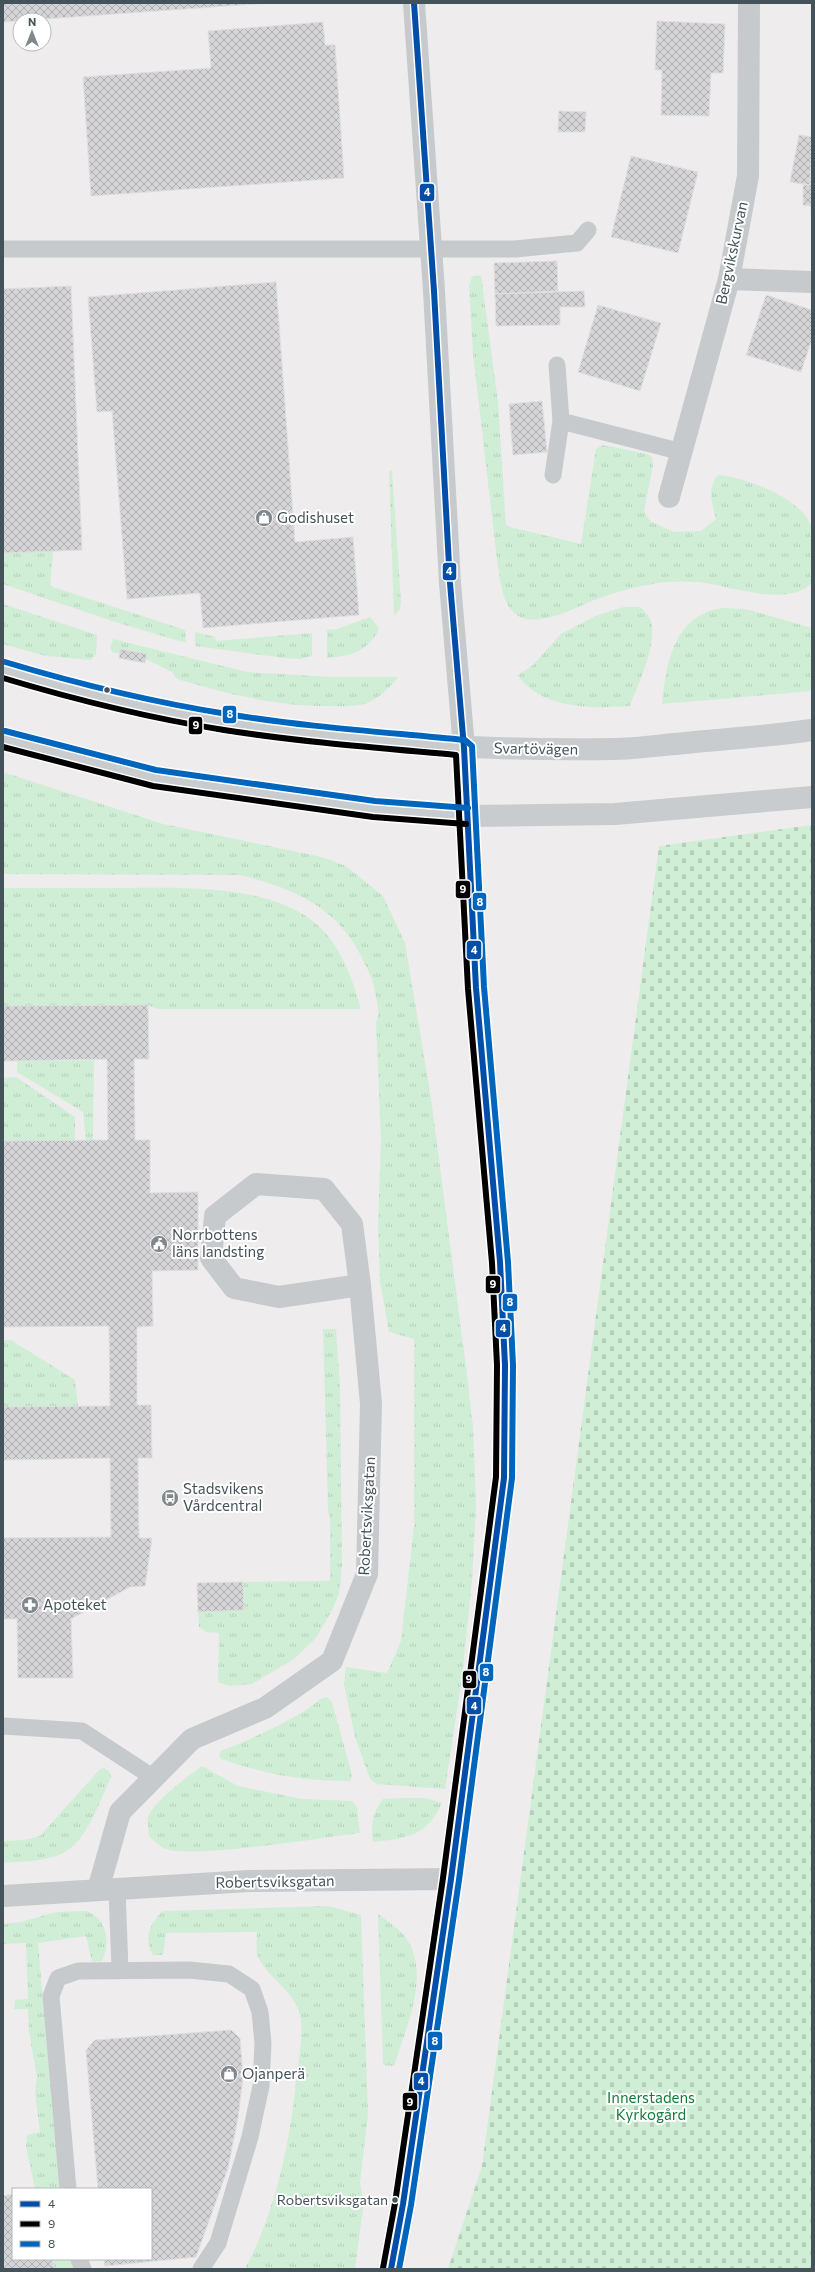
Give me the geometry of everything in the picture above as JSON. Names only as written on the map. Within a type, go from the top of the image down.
[{"type":"main road","name":"Svartövägen","points":[[3,670],[92,694],[191,716],[293,732],[464,748],[614,750],[812,730]]},
{"type":"main road","points":[[3,739],[154,778],[374,809],[467,816],[614,814],[812,797]]},
{"type":"street","points":[[391,2269],[403,2204],[451,1879],[504,1478],[506,1365],[500,1262],[480,1051],[464,748],[450,583],[431,250],[414,3]]},
{"type":"street","name":"Bergvikskurvan","points":[[669,497],[729,279],[748,176],[749,3]]},
{"type":"street","points":[[729,279],[812,282]]},
{"type":"street","name":"Robertsviksgatan","points":[[108,1890],[120,1812],[192,1739],[265,1708],[332,1661],[367,1574],[372,1404],[360,1285],[352,1224],[324,1189],[256,1184],[215,1216],[211,1258],[234,1288],[279,1298],[360,1285]]},
{"type":"street","name":"Robertsviksgatan","points":[[3,1896],[249,1881],[451,1879]]},
{"type":"lane","points":[[3,249],[515,249],[577,243],[588,230]]},
{"type":"lane","points":[[553,475],[561,422],[557,365]]},
{"type":"lane","points":[[561,422],[682,452]]},
{"type":"lane","points":[[3,1726],[82,1731],[154,1778]]},
{"type":"lane","points":[[108,1890],[120,1970]]},
{"type":"lane","points":[[68,2188],[51,1996],[58,1978],[78,1971],[120,1970],[189,1970],[229,1974],[252,1989],[260,2012],[263,2043],[261,2086],[250,2137],[218,2243],[200,2269]]},
{"type":"green space","points":[[481,275],[498,402],[506,526],[581,544],[596,449],[602,445],[647,454],[652,457],[653,466],[644,511],[650,521],[674,532],[701,531],[716,519],[711,491],[712,485],[718,475],[743,480],[758,485],[786,499],[798,508],[807,518],[812,529],[812,582],[802,590],[789,594],[774,595],[698,582],[666,582],[628,589],[597,599],[566,612],[542,619],[531,620],[521,617],[512,611],[504,596],[498,568],[473,354],[469,285],[472,277]]},
{"type":"green space","points":[[392,470],[401,602],[400,609],[394,616],[389,471]]},
{"type":"green space","points":[[53,551],[50,586],[185,630],[186,643],[115,622],[3,584],[3,553]]},
{"type":"green space","points":[[3,604],[97,635],[96,654],[91,660],[46,656],[3,644]]},
{"type":"green space","points":[[624,607],[640,607],[648,615],[652,625],[651,645],[630,706],[584,706],[553,701],[540,695],[528,686],[518,675],[533,665],[561,634],[598,615]]},
{"type":"green space","points":[[723,608],[746,609],[812,628],[812,691],[662,704],[668,665],[677,640],[684,629],[694,620],[709,611]]},
{"type":"green space","points":[[370,617],[379,628],[371,642],[365,647],[351,654],[327,658],[327,630],[337,629]]},
{"type":"green space","points":[[195,632],[215,637],[216,641],[312,633],[312,656],[301,659],[284,658],[195,646]]},
{"type":"green space","points":[[113,639],[247,672],[332,677],[398,677],[391,686],[379,696],[360,705],[289,704],[214,690],[177,679],[172,672],[146,659],[146,654],[121,649],[120,654],[112,652],[110,648]]},
{"type":"green space","points":[[3,772],[163,824],[322,857],[346,866],[383,896],[405,943],[431,1098],[473,1427],[476,1506],[472,1581],[462,1677],[445,1789],[377,1784],[370,1779],[355,1737],[344,1684],[346,1667],[387,1673],[401,1641],[414,1526],[414,1339],[389,1332],[380,1281],[378,1225],[381,1140],[376,1023],[378,1010],[377,1000],[370,975],[351,939],[339,924],[325,912],[310,901],[294,893],[258,880],[239,875],[3,874]]},
{"type":"green space","name":"Innerstadens Kyrkogård","points":[[812,825],[812,2269],[448,2269],[482,2166],[659,846]]},
{"type":"green space","points":[[3,888],[201,889],[259,897],[286,905],[309,918],[327,935],[333,943],[348,970],[361,1009],[157,1009],[148,1005],[3,1006]]},
{"type":"green space","points":[[94,1060],[93,1140],[86,1140],[83,1112],[17,1072],[17,1061]]},
{"type":"green space","points":[[16,1077],[75,1117],[75,1140],[3,1141],[3,1078]]},
{"type":"green space","points":[[323,1329],[336,1329],[340,1387],[342,1566],[339,1594],[332,1610],[316,1638],[294,1659],[252,1684],[230,1686],[218,1682],[219,1633],[206,1632],[199,1627],[198,1612],[244,1610],[243,1582],[330,1581],[330,1518],[328,1509]]},
{"type":"green space","points":[[3,1340],[11,1340],[75,1380],[78,1406],[3,1407]]},
{"type":"green space","points":[[327,1697],[332,1702],[352,1775],[350,1781],[316,1780],[285,1776],[221,1759],[219,1755],[221,1751],[275,1727],[306,1710],[318,1700]]},
{"type":"green space","points":[[202,1766],[238,1786],[302,1799],[352,1801],[357,1807],[360,1833],[226,1850],[177,1851],[163,1848],[149,1836],[148,1817],[151,1811],[164,1797]]},
{"type":"green space","points":[[104,1768],[109,1771],[111,1777],[97,1810],[85,1832],[69,1850],[59,1855],[38,1860],[3,1863],[3,1841],[24,1840],[40,1836],[100,1769]]},
{"type":"green space","points":[[425,1798],[442,1803],[429,1823],[415,1834],[396,1839],[373,1842],[373,1819],[379,1804],[383,1799]]},
{"type":"green space","points":[[328,1906],[361,1915],[368,2114],[360,2183],[364,2201],[355,2269],[245,2269],[266,2223],[274,2199],[286,2149],[301,2041],[301,2020],[299,2010],[289,1994],[264,1967],[259,1959],[257,1950],[257,1932],[166,1933],[163,1955],[153,1955],[150,1949],[148,1937],[149,1931],[158,1916],[163,1911]]},
{"type":"green space","points":[[87,1911],[94,1915],[103,1925],[106,1946],[102,1961],[92,1962],[86,1936],[38,1943],[60,2188],[35,2188],[26,2146],[27,2135],[40,2132],[35,2093],[37,2077],[29,2032],[28,2009],[14,2009],[15,2000],[28,1999],[26,1943],[3,1944],[3,1924],[21,1922],[56,1912]]},
{"type":"green space","points":[[378,1914],[402,1933],[411,1948],[416,1964],[417,1981],[414,1998],[410,2016],[394,2066],[383,2065]]},
{"type":"green space","points":[[52,2260],[73,2260],[76,2269],[54,2269]]},
{"type":"building","points":[[3,3],[269,3],[52,18],[52,12],[12,12],[12,21],[3,22]]},
{"type":"building","points":[[657,21],[725,24],[723,73],[711,73],[709,116],[661,115],[662,70],[655,70]]},
{"type":"building","points":[[323,22],[325,45],[335,45],[344,178],[91,196],[83,77],[211,68],[208,31]]},
{"type":"building","points":[[559,111],[586,112],[585,132],[558,132]]},
{"type":"building","points":[[799,135],[812,137],[810,185],[790,182]]},
{"type":"building","points":[[631,156],[698,172],[678,253],[611,237]]},
{"type":"building","points":[[810,179],[812,179],[812,231],[811,206],[803,205],[803,185],[810,185]]},
{"type":"building","points":[[557,261],[558,291],[495,294],[494,263]]},
{"type":"building","points":[[276,282],[295,542],[353,537],[359,615],[203,628],[200,593],[127,599],[112,411],[97,412],[88,297]]},
{"type":"building","points":[[71,286],[82,550],[3,553],[3,289]]},
{"type":"building","points":[[584,291],[585,307],[560,307],[560,325],[496,326],[495,294]]},
{"type":"building","points":[[766,295],[812,310],[812,339],[801,372],[746,355]]},
{"type":"building","points":[[598,305],[661,323],[640,391],[578,372]]},
{"type":"building","points":[[542,401],[547,452],[513,455],[509,404]]},
{"type":"building","points":[[120,649],[147,654],[145,663],[119,658]]},
{"type":"building","points":[[148,1005],[149,1059],[134,1059],[135,1140],[150,1140],[150,1193],[198,1192],[198,1270],[152,1271],[153,1326],[137,1327],[137,1405],[151,1405],[152,1458],[138,1458],[139,1538],[152,1538],[145,1586],[130,1587],[71,1619],[73,1678],[18,1678],[17,1619],[3,1619],[3,1538],[111,1537],[110,1458],[3,1460],[3,1407],[110,1406],[109,1326],[3,1327],[3,1141],[108,1140],[107,1059],[3,1061],[3,1006]]},
{"type":"building","points":[[243,1582],[244,1610],[198,1612],[197,1583]]},
{"type":"building","points":[[231,2030],[240,2038],[243,2077],[238,2118],[228,2168],[196,2257],[105,2266],[104,2260],[152,2260],[152,2188],[98,2188],[86,2050],[95,2040]]},
{"type":"building","points":[[12,2194],[12,2260],[52,2260],[54,2269],[3,2269],[3,2196]]},
{"type":"transit line","name":"4","points":[[391,2269],[403,2204],[451,1879],[504,1478],[505,1365],[500,1262],[476,988],[464,748],[450,583],[434,291],[414,3]]},
{"type":"transit line","name":"8","points":[[5,662],[115,692],[171,704],[257,719],[465,740],[472,746],[484,987],[508,1262],[513,1365],[512,1478],[459,1880],[411,2205],[399,2269]]},
{"type":"transit line","name":"9","points":[[3,678],[113,708],[224,730],[311,741],[456,755],[468,989],[492,1263],[497,1365],[496,1477],[443,1878],[395,2203],[383,2268]]},
{"type":"transit line","name":"8","points":[[5,731],[156,770],[375,801],[468,808]]},
{"type":"transit line","name":"9","points":[[3,747],[153,786],[373,817],[466,824]]},
{"type":"place","name":"Godishuset","points":[[264,518]]},
{"type":"place","name":"Norrbottens läns landsting","points":[[159,1244]]},
{"type":"place","name":"Stadsvikens Vårdcentral","points":[[170,1498]]},
{"type":"place","name":"Apoteket","points":[[30,1605]]},
{"type":"place","name":"Ojanperä","points":[[229,2074]]},
{"type":"place","name":"Robertsviksgatan","points":[[395,2200]]}]
